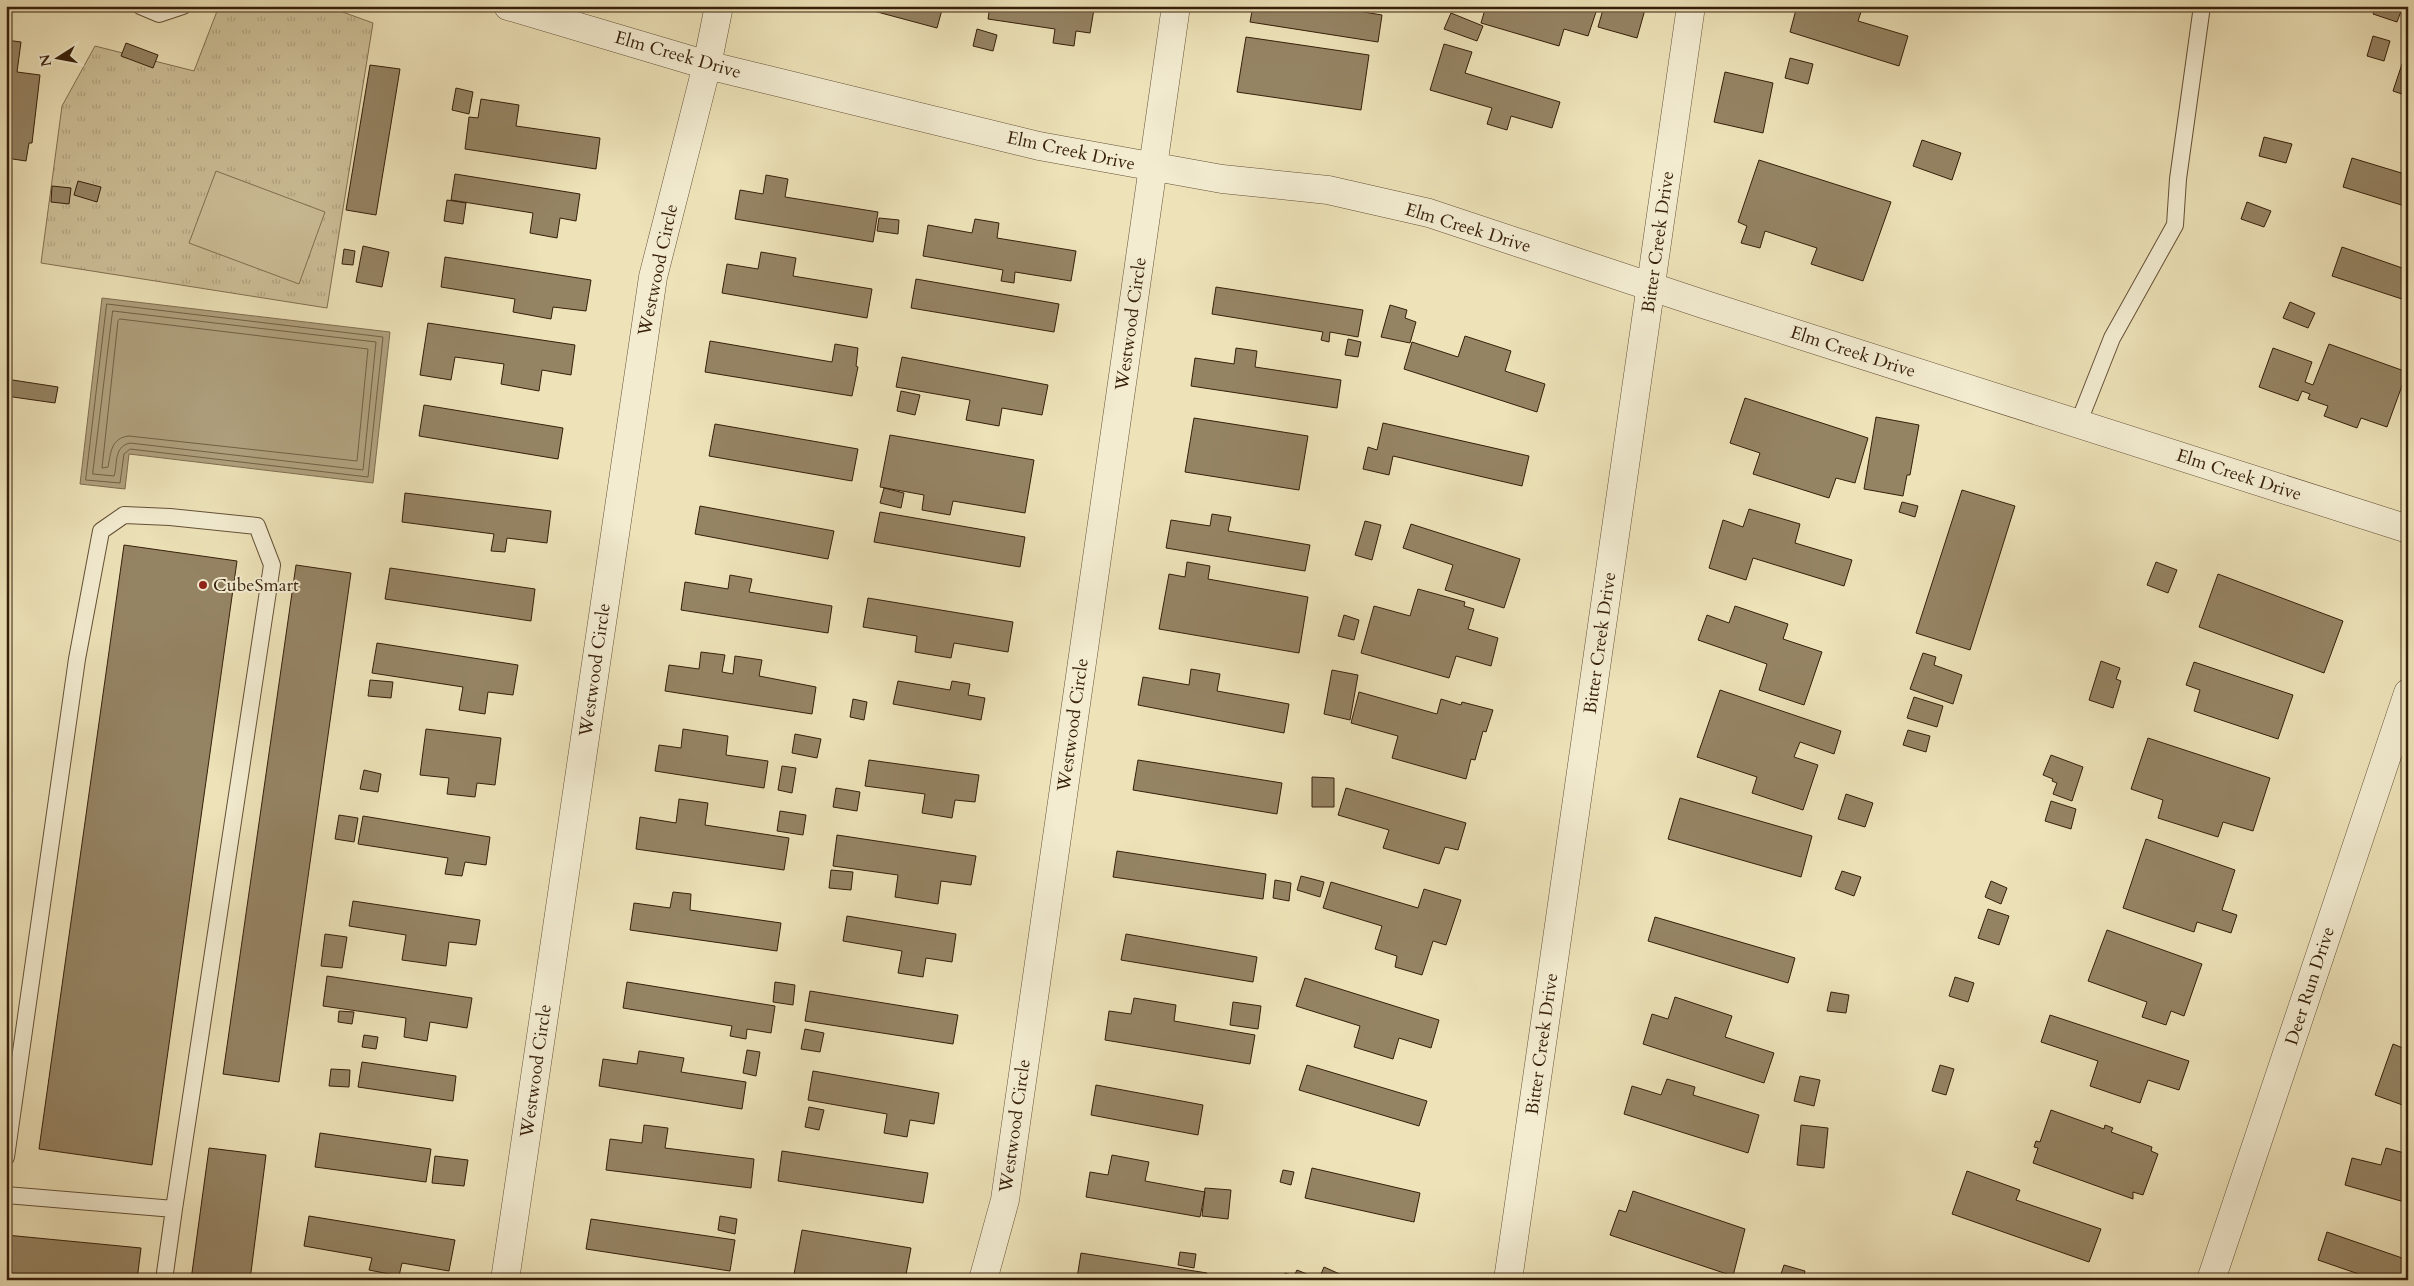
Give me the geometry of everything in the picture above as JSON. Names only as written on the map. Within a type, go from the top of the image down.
[{"type":"street","name":"Elm Creek Drive","points":[[508,6],[707,65],[1039,146],[1222,179],[1328,190],[1429,213],[1652,288],[2408,529]]},
{"type":"street","name":"Westwood Circle","points":[[505,1280],[653,277],[707,65],[719,6]]},
{"type":"street","name":"Westwood Circle","points":[[983,1280],[1005,1200],[1176,6]]},
{"type":"street","name":"Bitter Creek Drive","points":[[1508,1280],[1691,6]]},
{"type":"street","name":"Deer Run Drive","points":[[2212,1280],[2408,693]]},
{"type":"lane","points":[[140,6],[159,14],[183,6]]},
{"type":"lane","points":[[2078,424],[2112,338],[2175,225],[2178,179],[2202,6]]},
{"type":"lane","points":[[6,1158],[77,659],[101,531],[124,515],[170,517],[257,526],[272,565],[164,1280]]},
{"type":"lane","points":[[6,1195],[174,1209]]},
{"type":"green space","points":[[219,6],[326,6],[373,23],[327,308],[41,263],[62,106],[95,46],[194,71]]},
{"type":"green space","points":[[216,171],[325,212],[299,284],[189,243]]},
{"type":"water","points":[[102,298],[390,332],[373,483],[129,454],[125,489],[80,484]]},
{"type":"building","points":[[855,6],[943,6],[937,28]]},
{"type":"building","points":[[990,6],[1075,6],[1094,9],[1090,33],[1076,31],[1074,46],[1053,43],[1055,29],[988,19]]},
{"type":"building","points":[[1253,6],[1327,6],[1382,15],[1378,42],[1250,22]]},
{"type":"building","points":[[1486,6],[1598,6],[1588,36],[1564,29],[1559,46],[1481,23]]},
{"type":"building","points":[[1604,6],[1646,6],[1637,38],[1598,27]]},
{"type":"building","points":[[1797,6],[1863,6],[1858,21],[1908,36],[1899,66],[1790,32]]},
{"type":"building","points":[[2376,6],[2403,6],[2397,22],[2373,14]]},
{"type":"building","points":[[1451,13],[1483,26],[1477,41],[1444,29]]},
{"type":"building","points":[[977,29],[997,35],[993,51],[973,46]]},
{"type":"building","points":[[2373,36],[2390,41],[2384,61],[2367,56]]},
{"type":"building","points":[[1246,37],[1369,55],[1361,110],[1237,92]]},
{"type":"building","points":[[6,40],[21,42],[17,72],[40,75],[32,143],[29,143],[26,161],[6,158]]},
{"type":"building","points":[[126,43],[158,55],[153,68],[121,56]]},
{"type":"building","points":[[1444,44],[1472,52],[1465,73],[1560,102],[1552,128],[1511,116],[1507,130],[1487,124],[1492,108],[1430,90]]},
{"type":"building","points":[[1790,58],[1813,64],[1808,84],[1785,78]]},
{"type":"building","points":[[2402,64],[2408,66],[2408,96],[2393,91]]},
{"type":"building","points":[[370,65],[400,69],[376,215],[346,210]]},
{"type":"building","points":[[1725,72],[1773,83],[1763,133],[1714,122]]},
{"type":"building","points":[[456,88],[473,92],[469,114],[452,110]]},
{"type":"building","points":[[481,99],[519,105],[516,126],[600,138],[596,169],[465,149],[469,117],[478,118]]},
{"type":"building","points":[[2264,137],[2292,144],[2286,163],[2259,156]]},
{"type":"building","points":[[1922,140],[1961,153],[1952,180],[1913,166]]},
{"type":"building","points":[[2352,158],[2408,175],[2408,207],[2343,187]]},
{"type":"building","points":[[1759,160],[1891,202],[1863,281],[1811,264],[1817,248],[1765,231],[1760,248],[1741,243],[1747,226],[1738,222]]},
{"type":"building","points":[[455,174],[580,194],[576,221],[560,218],[557,238],[530,233],[533,213],[451,200]]},
{"type":"building","points":[[766,175],[788,179],[785,197],[878,212],[873,242],[735,219],[740,190],[763,194]]},
{"type":"building","points":[[78,181],[101,187],[97,202],[74,195]]},
{"type":"building","points":[[52,186],[71,188],[69,204],[51,202]]},
{"type":"building","points":[[447,200],[466,203],[463,224],[444,221]]},
{"type":"building","points":[[2247,202],[2271,211],[2264,227],[2241,219]]},
{"type":"building","points":[[879,218],[899,220],[898,234],[877,231]]},
{"type":"building","points":[[975,219],[999,223],[997,238],[1076,251],[1071,281],[1015,272],[1014,283],[1001,281],[1003,270],[923,256],[928,225],[972,233]]},
{"type":"building","points":[[363,246],[389,252],[382,287],[356,282]]},
{"type":"building","points":[[2342,247],[2408,270],[2408,301],[2332,276]]},
{"type":"building","points":[[344,249],[355,251],[353,265],[342,264]]},
{"type":"building","points":[[761,252],[796,258],[793,276],[872,289],[867,318],[722,293],[727,264],[758,269]]},
{"type":"building","points":[[445,257],[591,280],[586,311],[553,307],[551,319],[513,312],[515,299],[441,287]]},
{"type":"building","points":[[916,279],[1059,304],[1054,332],[911,308]]},
{"type":"building","points":[[1216,287],[1363,310],[1358,337],[1330,332],[1329,342],[1321,340],[1323,332],[1212,314]]},
{"type":"building","points":[[2290,302],[2315,313],[2308,328],[2283,318]]},
{"type":"building","points":[[1390,305],[1407,310],[1405,318],[1416,322],[1410,343],[1381,337]]},
{"type":"building","points":[[428,323],[575,345],[571,375],[542,370],[539,391],[501,384],[504,364],[455,357],[451,380],[420,375]]},
{"type":"building","points":[[1465,336],[1511,351],[1505,371],[1545,384],[1537,412],[1404,369],[1412,342],[1458,357]]},
{"type":"building","points":[[1348,339],[1361,342],[1358,357],[1345,355]]},
{"type":"building","points":[[710,341],[832,362],[835,344],[858,348],[856,366],[858,367],[852,396],[705,372]]},
{"type":"building","points":[[2329,344],[2407,372],[2387,427],[2361,418],[2357,428],[2324,416],[2328,406],[2308,399],[2310,394],[2302,391],[2298,401],[2259,387],[2273,348],[2312,362],[2305,382],[2313,385]]},
{"type":"building","points":[[1236,348],[1257,351],[1255,367],[1341,380],[1337,408],[1191,386],[1195,358],[1234,364]]},
{"type":"building","points":[[902,357],[1048,385],[1042,415],[1002,408],[999,426],[966,420],[970,400],[896,387]]},
{"type":"building","points":[[6,379],[58,387],[55,403],[6,396]]},
{"type":"building","points":[[901,391],[920,395],[915,415],[897,411]]},
{"type":"building","points":[[1745,398],[1868,438],[1855,483],[1836,478],[1829,498],[1753,474],[1760,453],[1730,443]]},
{"type":"building","points":[[424,405],[563,428],[558,459],[419,436]]},
{"type":"building","points":[[1876,417],[1919,425],[1910,475],[1907,475],[1903,496],[1864,489]]},
{"type":"building","points":[[1194,418],[1308,436],[1299,490],[1185,472]]},
{"type":"building","points":[[1383,423],[1529,456],[1522,486],[1393,456],[1389,475],[1363,469],[1368,447],[1377,450]]},
{"type":"building","points":[[715,424],[858,449],[852,481],[709,456]]},
{"type":"building","points":[[890,435],[1034,460],[1025,513],[953,501],[950,515],[922,510],[924,495],[880,487]]},
{"type":"building","points":[[884,488],[904,493],[901,508],[880,503]]},
{"type":"building","points":[[1962,490],[2015,506],[1970,650],[1916,633]]},
{"type":"building","points":[[405,493],[551,511],[547,543],[507,538],[505,552],[491,551],[494,534],[402,522]]},
{"type":"building","points":[[1902,502],[1918,506],[1915,517],[1899,512]]},
{"type":"building","points":[[700,506],[834,531],[828,559],[695,534]]},
{"type":"building","points":[[1749,509],[1800,524],[1795,543],[1852,560],[1844,586],[1753,558],[1746,580],[1709,568],[1723,520],[1743,527]]},
{"type":"building","points":[[880,512],[1025,537],[1020,567],[874,542]]},
{"type":"building","points":[[1212,514],[1231,517],[1228,531],[1310,545],[1305,571],[1166,548],[1171,520],[1210,526]]},
{"type":"building","points":[[1365,521],[1381,525],[1372,560],[1355,555]]},
{"type":"building","points":[[1411,524],[1520,559],[1504,608],[1445,590],[1453,565],[1403,548]]},
{"type":"building","points":[[124,545],[237,561],[152,1165],[39,1149]]},
{"type":"building","points":[[1187,562],[1210,566],[1208,579],[1308,597],[1299,653],[1159,629],[1169,574],[1185,577]]},
{"type":"building","points":[[2156,562],[2177,570],[2168,593],[2147,585]]},
{"type":"building","points":[[296,565],[351,573],[279,1082],[223,1074]]},
{"type":"building","points":[[390,568],[535,589],[531,621],[385,599]]},
{"type":"building","points":[[2218,574],[2343,621],[2324,673],[2199,627]]},
{"type":"building","points":[[730,575],[752,579],[749,592],[832,606],[828,633],[681,610],[685,582],[728,589]]},
{"type":"building","points":[[1418,589],[1465,602],[1464,606],[1474,609],[1468,629],[1498,638],[1491,666],[1456,656],[1449,678],[1361,653],[1374,606],[1410,616]]},
{"type":"building","points":[[868,598],[1013,622],[1008,652],[954,643],[951,658],[915,652],[917,636],[863,627]]},
{"type":"building","points":[[1735,606],[1788,624],[1783,639],[1822,652],[1804,705],[1759,690],[1767,664],[1698,640],[1707,615],[1729,623]]},
{"type":"building","points":[[1344,615],[1359,620],[1354,640],[1338,636]]},
{"type":"building","points":[[377,643],[518,665],[513,695],[488,692],[485,714],[459,710],[463,687],[372,673]]},
{"type":"building","points":[[701,652],[725,655],[722,672],[733,674],[735,656],[762,660],[759,676],[816,687],[812,714],[665,691],[669,665],[699,669]]},
{"type":"building","points":[[1923,653],[1936,657],[1934,665],[1962,675],[1953,704],[1910,689]]},
{"type":"building","points":[[2101,661],[2120,668],[2116,679],[2121,681],[2113,708],[2089,700]]},
{"type":"building","points":[[2194,662],[2293,695],[2278,739],[2194,711],[2200,690],[2186,685]]},
{"type":"building","points":[[1191,669],[1220,674],[1217,691],[1289,704],[1284,733],[1138,705],[1143,677],[1189,685]]},
{"type":"building","points":[[1332,670],[1358,675],[1350,720],[1324,714]]},
{"type":"building","points":[[370,680],[393,682],[391,698],[368,696]]},
{"type":"building","points":[[898,681],[950,690],[952,681],[970,684],[968,695],[985,698],[981,720],[893,704]]},
{"type":"building","points":[[1720,690],[1841,731],[1834,754],[1800,742],[1794,757],[1818,765],[1803,810],[1752,793],[1757,777],[1697,757]]},
{"type":"building","points":[[1359,692],[1437,714],[1441,699],[1461,705],[1462,702],[1493,710],[1486,732],[1483,731],[1475,760],[1471,759],[1466,779],[1392,758],[1398,736],[1351,723]]},
{"type":"building","points":[[1914,697],[1943,706],[1937,727],[1907,718]]},
{"type":"building","points":[[853,699],[867,702],[864,720],[850,717]]},
{"type":"building","points":[[426,729],[501,738],[495,785],[477,783],[475,797],[447,794],[449,778],[420,775]]},
{"type":"building","points":[[683,729],[728,736],[726,755],[768,761],[764,788],[655,771],[659,745],[681,748]]},
{"type":"building","points":[[1908,730],[1930,736],[1926,752],[1903,745]]},
{"type":"building","points":[[795,734],[821,739],[817,758],[792,753]]},
{"type":"building","points":[[2148,738],[2270,778],[2253,831],[2223,822],[2218,837],[2158,818],[2163,800],[2131,789]]},
{"type":"building","points":[[2051,755],[2083,767],[2072,801],[2053,794],[2057,783],[2043,775]]},
{"type":"building","points":[[869,760],[979,775],[975,802],[955,800],[952,818],[922,813],[925,794],[865,786]]},
{"type":"building","points":[[1138,760],[1282,783],[1277,814],[1133,790]]},
{"type":"building","points":[[782,766],[796,768],[792,793],[778,790]]},
{"type":"building","points":[[364,770],[381,774],[378,792],[360,789]]},
{"type":"building","points":[[1312,777],[1334,778],[1334,807],[1312,807]]},
{"type":"building","points":[[836,788],[860,792],[857,811],[833,807]]},
{"type":"building","points":[[1346,788],[1466,823],[1458,850],[1445,847],[1439,864],[1383,848],[1389,830],[1338,815]]},
{"type":"building","points":[[1846,794],[1873,803],[1865,827],[1838,819]]},
{"type":"building","points":[[1680,798],[1812,836],[1801,877],[1668,839]]},
{"type":"building","points":[[679,799],[708,803],[705,825],[789,838],[784,870],[636,849],[640,817],[676,823]]},
{"type":"building","points":[[2051,801],[2076,809],[2071,829],[2045,821]]},
{"type":"building","points":[[780,811],[806,815],[803,835],[777,831]]},
{"type":"building","points":[[339,815],[358,818],[354,842],[335,839]]},
{"type":"building","points":[[363,816],[490,837],[486,865],[465,862],[462,876],[445,874],[448,858],[358,844]]},
{"type":"building","points":[[837,835],[976,856],[971,885],[941,881],[938,904],[895,897],[898,875],[833,866]]},
{"type":"building","points":[[2146,839],[2235,870],[2222,910],[2237,915],[2231,933],[2197,922],[2194,932],[2123,908]]},
{"type":"building","points":[[1117,851],[1266,874],[1263,899],[1113,877]]},
{"type":"building","points":[[831,870],[853,872],[851,890],[829,888]]},
{"type":"building","points":[[1842,871],[1861,877],[1854,896],[1835,889]]},
{"type":"building","points":[[1301,876],[1324,882],[1320,897],[1297,890]]},
{"type":"building","points":[[1275,880],[1291,883],[1289,901],[1273,898]]},
{"type":"building","points":[[1991,881],[2007,888],[2001,904],[1985,897]]},
{"type":"building","points":[[1331,882],[1418,908],[1424,889],[1461,900],[1446,945],[1433,941],[1422,975],[1395,967],[1397,956],[1375,949],[1382,926],[1323,908]]},
{"type":"building","points":[[673,892],[691,894],[690,910],[781,923],[777,951],[630,930],[634,903],[670,908]]},
{"type":"building","points":[[353,901],[480,920],[476,945],[449,942],[446,966],[402,960],[406,935],[349,926]]},
{"type":"building","points":[[1988,909],[2009,916],[1999,945],[1978,938]]},
{"type":"building","points":[[847,916],[956,934],[952,962],[926,958],[923,977],[898,973],[902,951],[843,941]]},
{"type":"building","points":[[1655,917],[1795,958],[1788,983],[1648,941]]},
{"type":"building","points":[[2107,930],[2202,964],[2184,1016],[2171,1011],[2166,1025],[2142,1017],[2147,1002],[2088,981]]},
{"type":"building","points":[[325,934],[347,937],[342,968],[321,966]]},
{"type":"building","points":[[1126,934],[1257,957],[1253,982],[1121,960]]},
{"type":"building","points":[[327,976],[472,998],[467,1028],[430,1022],[427,1041],[404,1037],[406,1018],[323,1006]]},
{"type":"building","points":[[1955,977],[1974,983],[1968,1002],[1949,996]]},
{"type":"building","points":[[1305,978],[1439,1020],[1431,1048],[1399,1038],[1393,1059],[1354,1047],[1360,1026],[1296,1006]]},
{"type":"building","points":[[627,982],[775,1006],[771,1033],[747,1029],[746,1039],[730,1036],[732,1026],[623,1008]]},
{"type":"building","points":[[775,982],[795,985],[793,1005],[773,1002]]},
{"type":"building","points":[[810,991],[958,1015],[953,1044],[805,1021]]},
{"type":"building","points":[[1831,992],[1849,995],[1846,1013],[1827,1011]]},
{"type":"building","points":[[2408,994],[2408,1010],[2403,1008]]},
{"type":"building","points":[[1675,997],[1732,1016],[1725,1037],[1774,1053],[1764,1083],[1643,1044],[1652,1014],[1668,1019]]},
{"type":"building","points":[[1134,998],[1176,1005],[1174,1021],[1255,1035],[1250,1064],[1105,1040],[1109,1011],[1131,1014]]},
{"type":"building","points":[[1233,1002],[1261,1006],[1258,1029],[1230,1025]]},
{"type":"building","points":[[339,1011],[354,1012],[352,1024],[338,1022]]},
{"type":"building","points":[[2050,1015],[2189,1061],[2179,1090],[2148,1080],[2140,1103],[2090,1086],[2098,1061],[2041,1042]]},
{"type":"building","points":[[805,1029],[824,1033],[820,1052],[801,1049]]},
{"type":"building","points":[[364,1035],[378,1037],[376,1049],[362,1047]]},
{"type":"building","points":[[2393,1044],[2408,1050],[2408,1107],[2375,1095]]},
{"type":"building","points":[[747,1050],[760,1052],[756,1076],[743,1073]]},
{"type":"building","points":[[639,1051],[684,1058],[681,1072],[746,1082],[742,1109],[599,1086],[603,1059],[637,1064]]},
{"type":"building","points":[[362,1062],[456,1076],[453,1101],[358,1087]]},
{"type":"building","points":[[1307,1065],[1427,1101],[1419,1126],[1299,1090]]},
{"type":"building","points":[[1940,1065],[1954,1069],[1946,1095],[1932,1091]]},
{"type":"building","points":[[331,1069],[350,1070],[349,1087],[329,1086]]},
{"type":"building","points":[[813,1071],[939,1093],[934,1124],[910,1120],[907,1137],[884,1133],[887,1114],[808,1100]]},
{"type":"building","points":[[1800,1076],[1820,1080],[1814,1106],[1794,1101]]},
{"type":"building","points":[[1667,1079],[1695,1087],[1693,1095],[1759,1115],[1748,1153],[1624,1114],[1632,1086],[1661,1095]]},
{"type":"building","points":[[1096,1085],[1203,1105],[1198,1135],[1091,1115]]},
{"type":"building","points":[[809,1107],[824,1110],[819,1130],[805,1127]]},
{"type":"building","points":[[2051,1110],[2104,1129],[2105,1125],[2113,1128],[2111,1132],[2152,1147],[2151,1151],[2158,1154],[2143,1195],[2133,1192],[2133,1199],[2033,1163],[2038,1148],[2034,1147],[2036,1141],[2040,1142]]},
{"type":"building","points":[[644,1125],[668,1128],[665,1148],[754,1159],[751,1188],[606,1170],[610,1139],[642,1143]]},
{"type":"building","points":[[1801,1125],[1828,1128],[1824,1168],[1797,1165]]},
{"type":"building","points":[[320,1133],[431,1149],[426,1182],[315,1167]]},
{"type":"building","points":[[209,1148],[266,1155],[250,1280],[191,1280]]},
{"type":"building","points":[[2386,1148],[2408,1154],[2408,1203],[2345,1185],[2352,1158],[2381,1165]]},
{"type":"building","points":[[782,1151],[928,1173],[923,1203],[778,1181]]},
{"type":"building","points":[[1112,1155],[1149,1162],[1145,1181],[1205,1192],[1200,1217],[1086,1197],[1090,1172],[1108,1175]]},
{"type":"building","points":[[435,1156],[468,1160],[464,1186],[432,1183]]},
{"type":"building","points":[[1312,1168],[1420,1193],[1414,1222],[1305,1198]]},
{"type":"building","points":[[1283,1170],[1294,1172],[1291,1185],[1280,1182]]},
{"type":"building","points":[[1967,1171],[2020,1190],[2016,1200],[2101,1229],[2089,1262],[1952,1214]]},
{"type":"building","points":[[1205,1188],[1231,1190],[1228,1219],[1202,1216]]},
{"type":"building","points":[[1633,1191],[1745,1229],[1733,1276],[1610,1235],[1619,1210],[1626,1212]]},
{"type":"building","points":[[309,1216],[455,1240],[449,1271],[402,1263],[399,1276],[369,1270],[372,1258],[304,1246]]},
{"type":"building","points":[[720,1216],[737,1219],[735,1234],[718,1230]]},
{"type":"building","points":[[591,1219],[735,1240],[730,1271],[586,1249]]},
{"type":"building","points":[[802,1230],[911,1248],[905,1280],[793,1280]]},
{"type":"building","points":[[2327,1232],[2408,1260],[2408,1280],[2376,1280],[2318,1260]]},
{"type":"building","points":[[6,1235],[141,1248],[137,1280],[6,1280]]},
{"type":"building","points":[[1180,1252],[1196,1254],[1194,1268],[1178,1265]]},
{"type":"building","points":[[1081,1253],[1207,1273],[1206,1280],[1077,1278]]},
{"type":"building","points":[[1784,1265],[1805,1271],[1803,1280],[1779,1280]]},
{"type":"building","points":[[1324,1267],[1353,1280],[1282,1280],[1285,1273],[1294,1276],[1297,1270],[1319,1279]]},
{"type":"place","name":"CubeSmart","points":[[203,585]]}]
